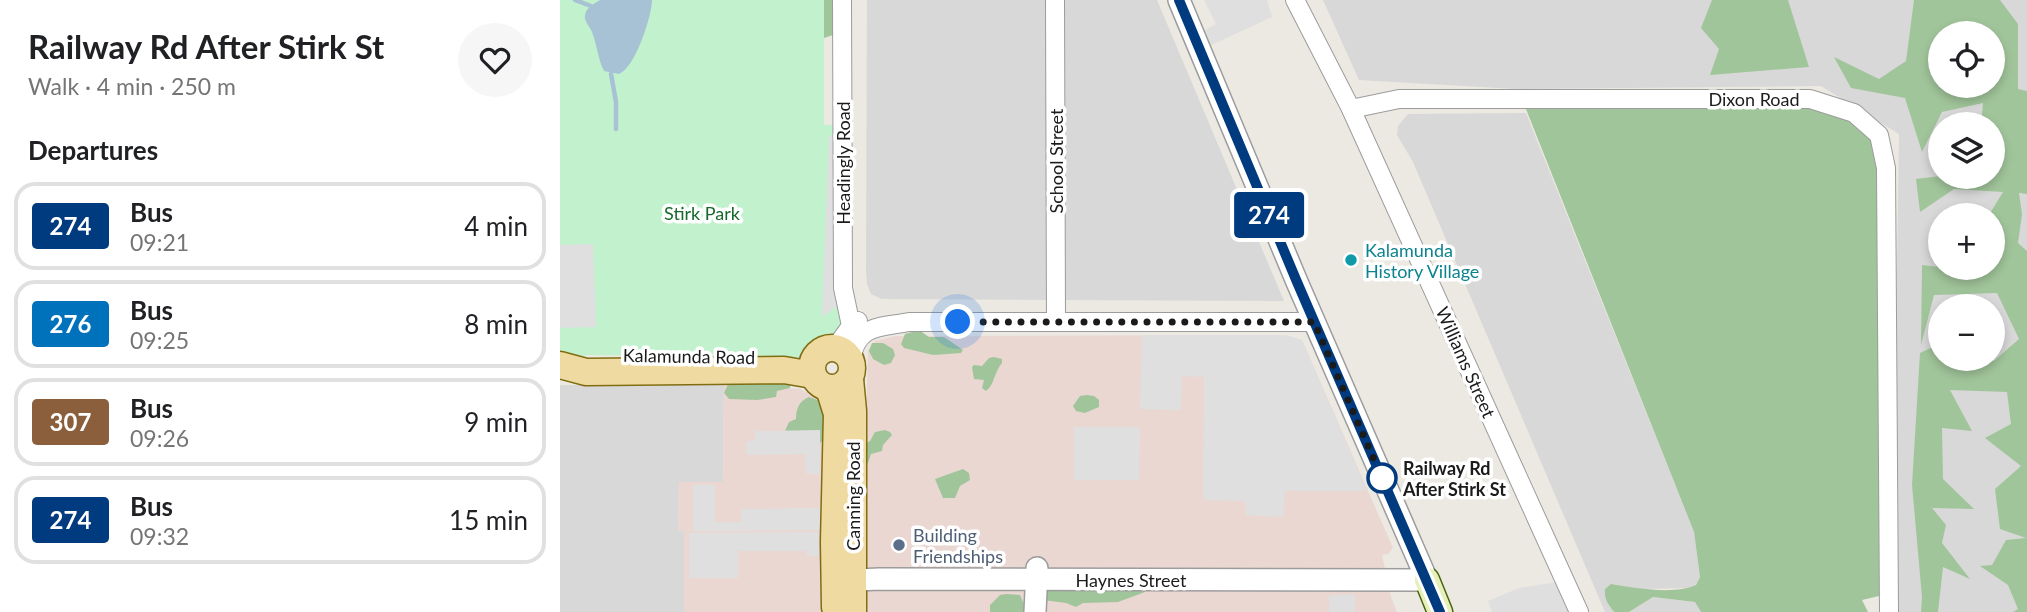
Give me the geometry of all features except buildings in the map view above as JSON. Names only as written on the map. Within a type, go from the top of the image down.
[{"type":"main road","name":"Kalamunda Road","points":[[562,365],[586,372],[663,363],[730,364],[785,370],[832,368]]},
{"type":"main road","name":"Canning Road","points":[[832,368],[837,414],[844,574],[853,612]]},
{"type":"main road","points":[[1422,569],[1440,612]]},
{"type":"main road","name":"Canning Road","points":[[835,612],[844,574]]},
{"type":"street","name":"Headingly Road","points":[[842,0],[844,288],[850,326]]},
{"type":"street","name":"School Street","points":[[1055,0],[1056,322]]},
{"type":"street","points":[[1179,0],[1314,322],[1422,569]]},
{"type":"street","name":"Williams Street","points":[[1295,0],[1351,109],[1579,612]]},
{"type":"street","name":"Dixon Road","points":[[1351,109],[1399,99],[1810,99],[1854,113],[1880,135],[1886,168],[1889,612]]},
{"type":"street","points":[[832,368],[850,326],[858,321],[873,316],[893,317],[909,322]]},
{"type":"street","points":[[832,368],[866,331],[878,326],[909,322],[1314,322]]},
{"type":"street","name":"Haynes Street","points":[[844,574],[1343,574],[1422,569]]},
{"type":"street","points":[[1026,612],[1030,574]]},
{"type":"street","points":[[1030,574],[1035,612]]},
{"type":"shaded area","points":[[867,0],[1157,0],[1284,301],[881,299],[871,294],[866,271]]},
{"type":"shaded area","points":[[1204,0],[1267,0],[1272,17],[1205,48],[1198,34],[1216,24]]},
{"type":"shaded area","points":[[1323,0],[2027,0],[2027,612],[1892,612],[1899,134],[1821,86],[1515,89],[1359,80]]},
{"type":"shaded area","points":[[1526,113],[1694,532],[1700,577],[1696,585],[1689,588],[1641,589],[1611,584],[1608,604],[1614,612],[1605,612],[1413,162],[1397,135],[1398,126],[1408,114]]},
{"type":"shaded area","points":[[842,125],[846,300],[822,317],[829,137]]},
{"type":"shaded area","points":[[593,244],[596,327],[560,328],[560,245]]},
{"type":"shaded area","points":[[1142,335],[1285,335],[1302,340],[1367,491],[1285,491],[1283,517],[1246,515],[1245,501],[1203,500],[1204,377],[1182,376],[1181,410],[1140,409]]},
{"type":"shaded area","points":[[1285,335],[1302,340],[1393,548],[1388,554],[1382,555],[1397,612],[684,612],[684,531],[678,530],[679,482],[723,482],[724,385],[800,389],[812,395],[819,404],[820,418],[866,420],[868,350],[875,341],[896,336]]},
{"type":"shaded area","points":[[560,385],[724,385],[723,483],[679,483],[678,530],[684,531],[684,612],[560,612]]},
{"type":"shaded area","points":[[1074,427],[1140,427],[1139,480],[1074,480]]},
{"type":"shaded area","points":[[820,430],[820,474],[806,474],[805,454],[746,455],[746,441],[755,441],[755,431]]},
{"type":"shaded area","points":[[693,485],[715,485],[715,522],[741,522],[741,509],[821,508],[821,530],[693,531]]},
{"type":"shaded area","points":[[819,532],[819,556],[807,556],[806,551],[738,551],[738,578],[689,578],[689,533]]},
{"type":"shaded area","points":[[1557,582],[1570,612],[1492,612],[1488,601],[1519,588]]},
{"type":"shaded area","points":[[1355,594],[1355,612],[1329,612],[1329,596]]},
{"type":"shaded area","points":[[1653,597],[1695,602],[1701,612],[1629,612]]},
{"type":"green space","name":"Stirk Park","points":[[560,0],[824,0],[824,125],[842,125],[851,326],[828,348],[816,356],[788,358],[586,355],[560,365]]},
{"type":"green space","points":[[810,0],[833,0],[833,5],[839,7],[839,33],[818,40]]},
{"type":"green space","points":[[1712,0],[1788,0],[1809,67],[1710,75],[1719,49],[1701,28]]},
{"type":"green space","points":[[1914,0],[2000,0],[2018,24],[2018,89],[2027,91],[2027,194],[2019,193],[2022,214],[2018,243],[2027,251],[2027,612],[2013,612],[2018,609],[2008,585],[1980,566],[1992,565],[2006,540],[2026,538],[2000,529],[1995,489],[2021,466],[1985,438],[2011,424],[2007,392],[1950,390],[1972,431],[1942,428],[1943,479],[1974,509],[1932,508],[1946,525],[1942,543],[1970,579],[1943,567],[1938,612],[1921,612],[1912,485],[1920,353],[1928,349],[1928,371],[2005,371],[2005,351],[2019,339],[2005,310],[2005,294],[1928,294],[1928,318],[1921,345],[1922,265],[1928,266],[1928,280],[2005,280],[2005,203],[1996,203],[2003,192],[1954,189],[2005,189],[2005,112],[1982,112],[1983,103],[1942,112],[1928,112],[1928,140],[1922,152],[1905,98],[1851,88],[1834,57],[1879,79],[1906,61]]},
{"type":"green space","points":[[1522,99],[1810,99],[1879,135],[1883,595],[1862,600],[1868,612],[1701,612],[1695,602],[1653,597],[1629,612],[1614,612],[1606,599],[1605,589],[1611,584],[1666,590],[1696,585],[1700,577],[1694,532]]},
{"type":"green space","points":[[1928,178],[1928,189],[1954,189],[1933,203],[1928,203],[1928,207],[1920,212],[1916,179]]},
{"type":"green space","points":[[919,330],[929,337],[944,337],[963,350],[961,353],[933,355],[904,348],[901,344],[905,334]]},
{"type":"green space","points":[[872,343],[883,343],[893,349],[895,355],[891,363],[884,365],[873,359],[869,351]]},
{"type":"green space","points":[[989,358],[1002,359],[1002,363],[986,391],[982,388],[984,380],[974,379],[972,367],[982,366]]},
{"type":"green space","points":[[729,382],[791,382],[790,388],[777,391],[776,397],[757,400],[729,399],[724,393]]},
{"type":"green space","points":[[1087,395],[1099,400],[1099,407],[1085,413],[1076,411],[1073,406],[1080,396]]},
{"type":"green space","points":[[809,397],[821,401],[824,419],[828,423],[825,439],[814,448],[784,433],[789,422],[796,419],[800,403]]},
{"type":"green space","points":[[885,430],[892,435],[883,445],[882,451],[871,454],[868,463],[862,467],[863,445],[870,441],[875,432]]},
{"type":"green space","points":[[963,469],[969,473],[970,480],[960,486],[955,498],[943,498],[935,479]]},
{"type":"green space","points":[[1043,588],[1147,589],[1118,602],[1083,603],[1076,607],[1043,600]]},
{"type":"green space","points":[[1000,595],[1020,595],[1024,604],[1023,612],[990,612],[990,605]]},
{"type":"water","points":[[600,0],[652,0],[646,29],[636,52],[625,70],[619,74],[604,71],[592,32],[585,20],[586,11]]},
{"type":"waterway","points":[[575,0],[591,6]]},
{"type":"waterway","points":[[611,74],[616,102],[616,129]]},
{"type":"bus line","name":"274","points":[[1179,0],[1440,612]]},
{"type":"place","name":"Kalamunda History Village","points":[[1351,260]]},
{"type":"place","name":"Railway Rd After Stirk St","points":[[1382,478]]},
{"type":"place","name":"Building Friendships","points":[[899,545]]},
{"type":"route","points":[[958,322],[1314,322],[1382,478]]}]
